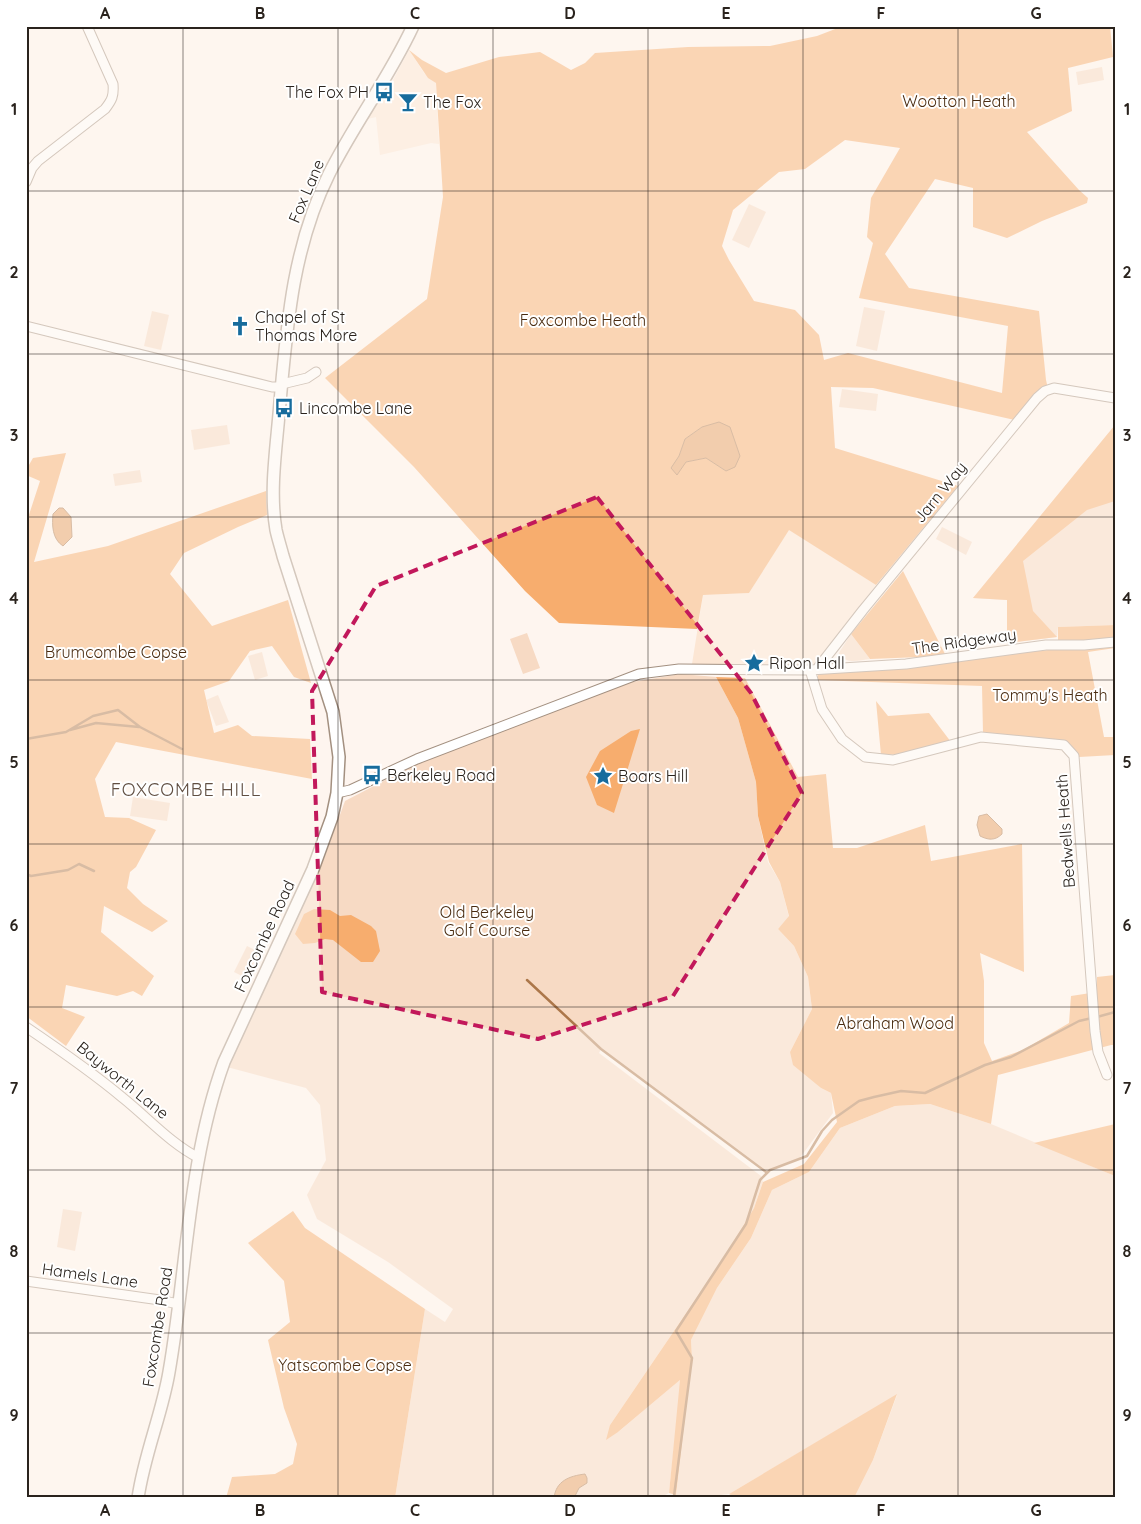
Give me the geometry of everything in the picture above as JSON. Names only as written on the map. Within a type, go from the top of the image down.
[{"type":"street","points":[[26,182],[32,168],[38,161],[105,109],[112,100],[114,93],[109,72],[87,26]]},
{"type":"street","name":"Fox Lane","points":[[281,386],[291,290],[310,217],[329,175],[394,64],[413,26]]},
{"type":"street","points":[[26,326],[272,387],[307,378],[316,372]]},
{"type":"street","name":"Foxcombe Road","points":[[138,1498],[154,1427],[169,1374],[199,1158],[212,1102],[224,1062],[313,869],[332,817],[338,793],[339,757],[334,712],[276,530],[273,499],[281,386]]},
{"type":"street","name":"Jarn Way","points":[[813,670],[1037,398],[1045,391],[1054,388],[1115,398]]},
{"type":"street","name":"The Ridgeway","points":[[813,670],[906,664],[1046,645],[1084,645],[1115,642]]},
{"type":"street","points":[[338,793],[350,790],[417,759],[638,674],[679,668],[813,670]]},
{"type":"street","name":"Bedwells Heath","points":[[813,670],[822,709],[842,739],[865,757],[893,760],[981,737],[1064,745],[1074,756],[1095,1031],[1098,1052],[1106,1075]]},
{"type":"street","name":"Bayworth Lane","points":[[26,1027],[80,1063],[123,1097],[186,1152],[199,1158]]},
{"type":"street","name":"Hamels Lane","points":[[26,1281],[178,1304]]},
{"type":"highlighted area","points":[[597,497],[751,693],[802,793],[673,996],[538,1039],[322,992],[312,691],[376,586]]},
{"type":"shaded area","points":[[409,50],[424,73],[436,83],[439,144],[431,143],[380,155],[376,117],[367,119],[393,80]]},
{"type":"shaded area","points":[[719,422],[730,427],[740,456],[735,467],[726,471],[706,458],[686,462],[677,475],[671,468],[679,456],[685,439],[702,427]]},
{"type":"shaded area","points":[[59,508],[63,508],[71,517],[72,537],[63,546],[57,540],[53,527],[53,514]]},
{"type":"shaded area","points":[[789,529],[876,585],[816,664],[692,664],[703,595],[749,593]]},
{"type":"shaded area","points":[[987,814],[1002,829],[1002,834],[994,839],[980,836],[977,825],[979,816]]},
{"type":"shaded area","points":[[585,1474],[587,1483],[579,1488],[574,1498],[554,1498],[560,1483],[574,1476]]},
{"type":"green space","name":"Foxcombe Heath","points":[[843,26],[1110,26],[1113,57],[1068,68],[1072,111],[1027,132],[1088,198],[1087,203],[1042,221],[1007,238],[973,227],[973,188],[935,179],[885,254],[909,288],[1039,311],[1049,393],[1038,403],[1023,422],[873,388],[831,387],[835,448],[958,486],[876,585],[789,530],[749,593],[703,595],[697,629],[559,623],[525,591],[414,467],[325,378],[427,299],[443,197],[436,83],[428,78],[409,50],[422,60],[446,73],[499,57],[540,52],[571,70],[585,63],[595,53],[688,47],[770,46],[817,36]],"holes":[[[845,140],[900,148],[871,198],[867,237],[873,243],[859,298],[1008,326],[1002,393],[848,353],[824,360],[819,335],[795,310],[754,301],[722,246],[733,210],[779,172],[805,169]],[[702,427],[726,471],[706,458],[686,462],[671,469],[679,456],[685,439]]]},
{"type":"green space","points":[[1102,67],[1104,80],[1078,85],[1076,72]]},
{"type":"green space","points":[[749,204],[766,212],[749,248],[732,240]]},
{"type":"green space","points":[[864,307],[885,311],[877,351],[856,346]]},
{"type":"green space","points":[[152,311],[169,315],[161,350],[144,346]]},
{"type":"green space","points":[[842,389],[878,394],[876,411],[839,407]]},
{"type":"green space","points":[[227,425],[230,444],[194,450],[191,430]]},
{"type":"green space","points":[[1115,425],[1115,625],[1058,627],[1057,637],[1007,643],[1007,600],[973,598]]},
{"type":"green space","points":[[1115,425],[1115,501],[1087,510],[1023,561],[1033,611],[1057,637],[1007,643],[1007,600],[973,598]]},
{"type":"green space","name":"Brumcombe Copse","points":[[66,453],[34,562],[108,546],[266,491],[267,515],[184,553],[170,574],[212,626],[288,600],[311,683],[294,677],[272,646],[250,651],[229,681],[204,690],[214,733],[238,725],[252,736],[310,739],[312,779],[116,742],[95,779],[105,817],[129,818],[156,830],[136,867],[130,872],[127,888],[143,904],[168,921],[152,932],[104,906],[101,932],[154,976],[142,996],[133,991],[117,996],[66,985],[62,1008],[85,1017],[66,1046],[26,1016],[26,524],[40,481],[26,475],[26,470],[33,458]]},
{"type":"green space","points":[[140,470],[142,482],[115,486],[113,474]]},
{"type":"green space","points":[[942,527],[972,542],[966,555],[936,539]]},
{"type":"green space","points":[[903,571],[946,656],[870,659],[851,634]]},
{"type":"green space","name":"Tommy's Heath","points":[[1115,625],[1115,648],[1088,652],[1104,737],[1115,737],[1115,755],[1079,757],[1068,744],[1062,741],[983,733],[982,686],[816,680],[819,673],[1058,649],[1058,627]]},
{"type":"green space","points":[[527,633],[540,668],[523,674],[510,639]]},
{"type":"green space","points":[[851,634],[870,659],[849,661],[839,654]]},
{"type":"green space","points":[[262,652],[268,676],[255,680],[248,656]]},
{"type":"green space","name":"Old Berkeley Golf Course","points":[[681,674],[716,677],[738,718],[756,782],[758,816],[768,862],[780,882],[789,917],[778,929],[794,946],[808,977],[812,1009],[790,1052],[821,1088],[831,1093],[833,1113],[799,1159],[766,1172],[601,1049],[599,1053],[761,1176],[763,1182],[754,1208],[723,1259],[610,1425],[618,1432],[681,1379],[669,1493],[659,1498],[395,1498],[425,1309],[445,1322],[453,1309],[388,1262],[317,1219],[307,1195],[326,1160],[320,1105],[306,1088],[227,1067],[324,859],[345,801],[418,763],[578,700],[632,682]]},
{"type":"green space","name":"Abraham Wood","points":[[716,677],[745,678],[798,777],[826,774],[833,848],[857,848],[925,825],[931,861],[1022,844],[1024,972],[980,953],[984,981],[984,1043],[992,1061],[1023,1050],[1069,1023],[1071,996],[1097,992],[1097,977],[1115,975],[1115,1045],[998,1075],[991,1124],[930,1104],[895,1106],[840,1128],[809,1172],[772,1190],[751,1238],[717,1288],[691,1340],[692,1358],[676,1495],[669,1493],[680,1380],[606,1440],[610,1425],[723,1259],[754,1208],[763,1182],[804,1164],[837,1122],[831,1093],[821,1088],[793,1065],[790,1052],[812,1009],[808,977],[794,946],[778,929],[789,916],[780,882],[769,862],[758,816],[756,782],[738,718]]},
{"type":"green space","points":[[218,695],[229,722],[216,726],[206,700]]},
{"type":"green space","points":[[876,701],[888,716],[929,713],[951,742],[905,754],[881,755]]},
{"type":"green space","points":[[640,729],[614,813],[597,805],[586,777],[600,751],[631,731]]},
{"type":"green space","points":[[133,797],[170,803],[167,821],[130,816]]},
{"type":"green space","points":[[314,909],[330,910],[340,916],[351,915],[371,926],[376,931],[380,951],[373,962],[361,962],[333,940],[325,939],[315,943],[303,944],[295,934],[304,914]]},
{"type":"green space","points":[[247,946],[259,952],[246,978],[234,972]]},
{"type":"green space","points":[[930,1104],[991,1124],[1115,1176],[1115,1498],[854,1498],[873,1460],[897,1395],[729,1494],[699,1498],[676,1495],[692,1358],[691,1340],[717,1288],[751,1238],[772,1190],[809,1172],[840,1128],[895,1106]]},
{"type":"green space","points":[[1115,1124],[1115,1176],[1034,1143],[1111,1125]]},
{"type":"green space","points":[[63,1209],[82,1212],[75,1251],[57,1247]]},
{"type":"green space","name":"Yatscombe Copse","points":[[293,1211],[305,1228],[425,1309],[395,1498],[226,1498],[232,1477],[275,1474],[293,1464],[297,1444],[284,1408],[268,1340],[290,1322],[284,1281],[248,1243]]},
{"type":"green space","points":[[897,1394],[873,1460],[854,1498],[736,1498],[729,1494]]},
{"type":"waterway","points":[[26,739],[66,732],[93,716],[118,710],[140,727],[182,749]]},
{"type":"waterway","points":[[70,730],[96,723],[139,727]]},
{"type":"waterway","points":[[26,874],[31,876],[68,870],[79,864],[94,871]]},
{"type":"waterway","points":[[527,980],[601,1049],[766,1172]]},
{"type":"waterway","points":[[1097,1017],[1115,1012]]},
{"type":"waterway","points":[[674,1496],[692,1358],[676,1331],[746,1224],[760,1180],[770,1170],[807,1156],[822,1131],[832,1120],[859,1101],[901,1091],[925,1093],[985,1065],[1011,1057],[1079,1021],[1092,1018]]},
{"type":"place","name":"The Fox PH","points":[[384,92]]},
{"type":"place","name":"The Fox","points":[[408,102]]},
{"type":"place","name":"Chapel of St Thomas More","points":[[240,326]]},
{"type":"place","name":"Lincombe Lane","points":[[284,408]]},
{"type":"place","name":"Ripon Hall","points":[[754,663]]},
{"type":"place","name":"Berkeley Road","points":[[372,775]]},
{"type":"place","name":"Boars Hill","points":[[603,776]]},
{"type":"district","name":"FOXCOMBE HILL","points":[[186,789]]},
{"type":"park label","name":"Wootton Heath","points":[[959,101]]}]
